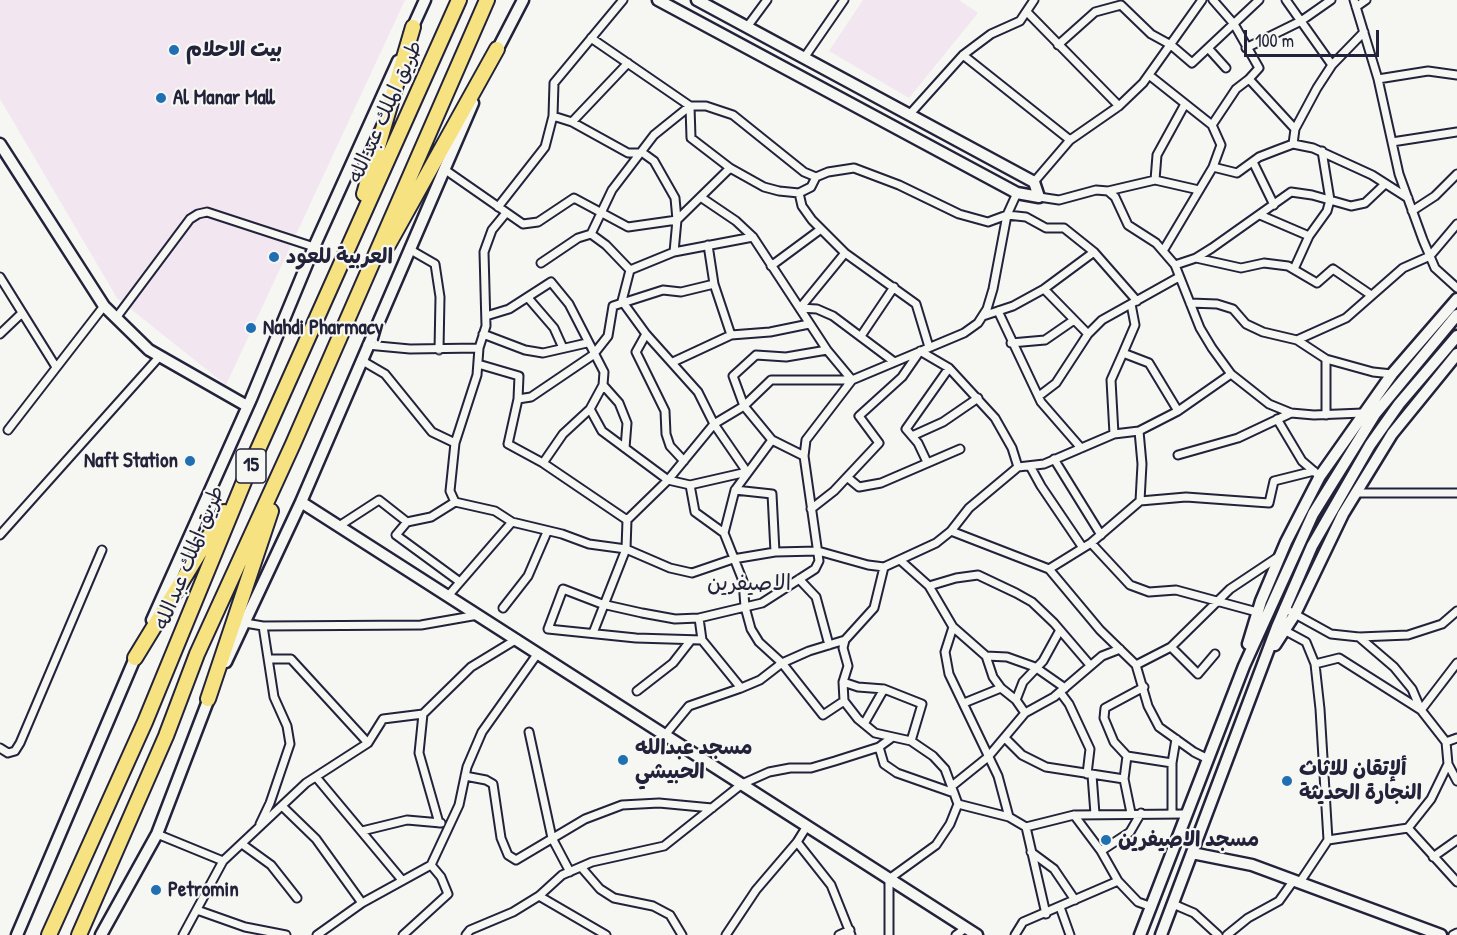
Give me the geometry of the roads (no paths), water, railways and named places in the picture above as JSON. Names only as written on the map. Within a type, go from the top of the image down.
[{"type":"highway","name":"طريق الملك عبدالله","points":[[49,935],[145,722],[247,474],[459,0]]},
{"type":"highway","name":"طريق الملك عبدالله","points":[[79,935],[166,736],[197,654],[293,444],[487,0]]},
{"type":"highway","points":[[351,240],[413,27]]},
{"type":"highway","points":[[347,317],[497,50]]},
{"type":"highway","points":[[208,699],[293,444]]},
{"type":"highway","points":[[135,658],[247,474]]},
{"type":"main road","points":[[17,935],[135,658],[424,0]]},
{"type":"main road","points":[[101,935],[157,834],[208,699],[301,502],[444,169],[497,50],[523,0]]},
{"type":"main road","points":[[658,0],[1017,193],[1039,197],[1034,183],[697,0]]},
{"type":"main road","points":[[0,144],[105,306],[116,318],[149,350],[247,406]]},
{"type":"main road","points":[[1244,666],[1257,612],[1317,474],[1392,374],[1457,299]]},
{"type":"main road","points":[[1140,935],[1244,666],[1313,514],[1375,414],[1457,315]]},
{"type":"main road","points":[[1290,611],[1312,546],[1344,487],[1399,404],[1457,336]]},
{"type":"main road","points":[[1161,935],[1264,663],[1280,629],[1356,493],[1392,434],[1457,354]]},
{"type":"main road","points":[[301,502],[977,935]]},
{"type":"main road","points":[[1192,853],[1252,865],[1435,934]]},
{"type":"street","points":[[498,207],[545,147],[553,116],[554,83],[623,0]]},
{"type":"street","points":[[747,27],[767,0]]},
{"type":"street","points":[[804,58],[844,0]]},
{"type":"street","points":[[909,115],[963,55],[991,34],[1020,21],[1034,0]]},
{"type":"street","points":[[1034,183],[1070,140],[1119,106],[1149,75],[1202,0]]},
{"type":"street","points":[[1212,124],[1236,89],[1259,68],[1234,24],[1213,0]]},
{"type":"street","points":[[1058,45],[1095,12],[1119,2],[1151,34],[1171,45],[1192,63],[1259,0]]},
{"type":"street","points":[[1286,0],[1332,65]]},
{"type":"street","points":[[1246,48],[1301,21],[1330,0]]},
{"type":"street","points":[[1366,0],[1355,3],[1378,79],[1392,142],[1412,211],[1435,268],[1457,288]]},
{"type":"street","points":[[1027,12],[1119,106]]},
{"type":"street","points":[[1293,144],[1295,129],[1332,65],[1364,32]]},
{"type":"street","points":[[591,38],[690,106],[706,106],[733,115],[804,172],[816,177]]},
{"type":"street","points":[[1208,48],[1226,68]]},
{"type":"street","points":[[963,55],[1070,140]]},
{"type":"street","points":[[572,122],[628,63]]},
{"type":"street","points":[[1378,79],[1428,71],[1457,75]]},
{"type":"street","points":[[1149,75],[1212,124],[1221,145],[1213,167],[1163,251]]},
{"type":"street","points":[[1249,79],[1295,129]]},
{"type":"street","points":[[1155,180],[1157,154],[1185,104]]},
{"type":"street","points":[[541,263],[578,238],[591,234],[612,190],[643,153],[654,135],[690,106]]},
{"type":"street","points":[[690,106],[691,138],[730,168],[764,187],[799,193],[811,187],[816,177],[828,172],[855,168],[899,185],[959,214],[988,222],[1007,215],[1026,217],[1046,228],[1064,228],[1094,252],[1134,303],[1135,325],[1111,380],[1114,434]]},
{"type":"street","points":[[553,116],[572,122],[628,153],[643,153],[654,161],[663,173],[675,198],[677,220],[674,252]]},
{"type":"street","points":[[1392,142],[1457,132]]},
{"type":"street","points":[[1213,167],[1237,173],[1253,162],[1293,144],[1322,151],[1408,198]]},
{"type":"street","points":[[1294,269],[1309,236],[1327,211],[1330,200],[1322,151]]},
{"type":"street","points":[[1253,162],[1274,205]]},
{"type":"street","points":[[444,169],[523,224],[538,222],[574,198],[628,227],[677,220],[702,198],[730,168]]},
{"type":"street","points":[[1412,211],[1435,196],[1457,174]]},
{"type":"street","points":[[1039,197],[1059,200],[1096,190],[1108,191],[1155,180],[1199,190]]},
{"type":"street","points":[[1175,265],[1196,258],[1291,192],[1351,206],[1365,202],[1385,184]]},
{"type":"street","points":[[1108,191],[1120,204],[1128,225],[1163,251],[1175,265],[1200,328],[1231,374],[1269,404],[1292,413],[1326,415],[1363,413]]},
{"type":"street","points":[[799,193],[802,206],[845,253],[916,304],[929,347]]},
{"type":"street","points":[[592,633],[626,549],[627,520],[669,480],[714,424],[744,406],[771,380],[852,380],[964,333],[982,316],[993,289],[1007,215],[1017,193]]},
{"type":"street","points":[[702,198],[736,221],[753,237],[826,350],[852,380]]},
{"type":"street","points":[[116,318],[190,219],[198,214],[207,212],[314,247]]},
{"type":"street","points":[[455,502],[450,491],[455,442],[478,364],[478,348],[486,315],[484,252],[492,230],[506,213]]},
{"type":"street","points":[[1260,215],[1309,236]]},
{"type":"street","points":[[1297,340],[1346,318],[1403,268],[1430,256],[1457,224]]},
{"type":"street","points":[[771,266],[821,229]]},
{"type":"street","points":[[591,234],[606,245],[630,270]]},
{"type":"street","points":[[630,270],[674,252],[753,237]]},
{"type":"street","points":[[708,245],[714,284],[731,335]]},
{"type":"street","points":[[410,249],[435,264],[440,297],[439,350]]},
{"type":"street","points":[[982,316],[1013,306],[1044,289],[1094,252]]},
{"type":"street","points":[[800,308],[845,253]]},
{"type":"street","points":[[1196,258],[1241,268],[1264,263],[1288,266],[1317,283],[1333,269],[1371,295]]},
{"type":"street","points":[[622,301],[630,270]]},
{"type":"street","points":[[1039,396],[1056,382],[1088,334],[1102,320],[1179,276]]},
{"type":"street","points":[[0,277],[56,367]]},
{"type":"street","points":[[486,315],[509,309],[551,282],[569,304],[593,355],[604,372],[603,386],[590,409],[563,434],[543,463]]},
{"type":"street","points":[[518,399],[531,397],[593,355],[608,336],[612,306],[663,290],[681,292],[714,284]]},
{"type":"street","points":[[861,336],[894,288]]},
{"type":"street","points":[[1044,289],[1088,334]]},
{"type":"street","points":[[529,298],[554,328],[563,348]]},
{"type":"street","points":[[622,301],[646,334],[698,392],[714,424],[747,472]]},
{"type":"street","points":[[1190,303],[1217,304],[1233,309],[1246,324],[1263,332],[1297,340],[1326,359],[1373,372],[1392,374]]},
{"type":"street","points":[[8,430],[105,306]]},
{"type":"street","points":[[800,308],[818,309],[833,316],[893,361]]},
{"type":"street","points":[[998,311],[1011,343],[1039,396],[1081,448]]},
{"type":"street","points":[[0,334],[22,313]]},
{"type":"street","points":[[1011,343],[1044,340],[1074,320]]},
{"type":"street","points":[[673,362],[731,335],[770,332],[809,324]]},
{"type":"street","points":[[483,334],[525,350],[543,353],[587,343]]},
{"type":"street","points":[[646,334],[636,352],[665,411],[666,434],[670,446],[684,461]]},
{"type":"street","points":[[367,345],[439,350],[478,348]]},
{"type":"street","points":[[804,456],[772,440],[744,406],[733,376],[756,355],[786,357],[826,350]]},
{"type":"street","points":[[920,351],[949,368],[995,418],[1012,448],[1018,467]]},
{"type":"street","points":[[812,509],[879,443],[859,416],[902,377],[920,351]]},
{"type":"street","points":[[1123,353],[1149,363],[1178,411]]},
{"type":"street","points":[[0,535],[160,356]]},
{"type":"street","points":[[1326,359],[1326,415]]},
{"type":"street","points":[[361,360],[385,374],[432,432],[455,442]]},
{"type":"street","points":[[478,364],[519,376],[518,399],[508,444],[543,463],[627,520]]},
{"type":"street","points":[[927,462],[906,429],[949,368]]},
{"type":"street","points":[[460,582],[396,535],[407,522],[431,517],[455,502],[495,511],[512,522],[562,534],[589,544],[626,549],[670,568],[692,573],[733,559],[775,552],[818,551],[868,565],[884,567],[936,543],[951,531],[969,508],[1018,467],[1054,459],[1114,434],[1139,430],[1178,411],[1231,374]]},
{"type":"street","points":[[702,640],[548,629],[563,589],[603,604],[675,619],[699,618],[762,603],[815,569],[819,561],[804,456],[806,440],[852,380]]},
{"type":"street","points":[[603,386],[619,403],[627,423],[625,448]]},
{"type":"street","points":[[912,436],[943,422],[978,398]]},
{"type":"street","points":[[590,409],[602,431],[669,480],[690,485],[747,472]]},
{"type":"street","points":[[1178,456],[1238,438],[1292,413]]},
{"type":"street","points":[[1277,419],[1302,461],[1317,474]]},
{"type":"street","points":[[1139,430],[1142,464],[1140,501]]},
{"type":"street","points":[[772,440],[735,490],[724,533],[743,581],[745,608],[751,629],[759,642],[782,663],[823,715],[844,700]]},
{"type":"street","points":[[847,477],[859,487],[881,483],[960,449]]},
{"type":"street","points":[[1054,459],[1101,535]]},
{"type":"street","points":[[1030,466],[1083,548]]},
{"type":"street","points":[[1049,569],[1091,543],[1140,501],[1186,497],[1269,503],[1274,481],[1317,474]]},
{"type":"street","points":[[690,485],[695,512],[724,533]]},
{"type":"street","points":[[735,490],[772,494],[775,552]]},
{"type":"street","points":[[1356,493],[1457,493]]},
{"type":"street","points":[[339,526],[379,500],[407,522]]},
{"type":"street","points":[[448,596],[512,522]]},
{"type":"street","points":[[951,531],[1049,569],[1070,597],[1136,665],[1148,706],[1159,727],[1208,759]]},
{"type":"street","points":[[503,608],[528,576],[547,532]]},
{"type":"street","points":[[1091,543],[1130,585],[1149,592],[1176,590],[1257,612]]},
{"type":"street","points":[[0,748],[8,753],[15,751],[20,743],[102,550]]},
{"type":"street","points":[[1136,665],[1171,647],[1230,589],[1280,556]]},
{"type":"street","points":[[900,560],[929,586],[952,627],[986,656],[993,678],[1000,688],[1016,700],[1024,712]]},
{"type":"street","points":[[884,567],[874,608],[845,640],[843,648],[848,666],[843,682],[844,700],[864,724],[875,733],[891,739],[911,741],[933,756],[945,769],[958,804],[950,824],[936,845],[889,879],[889,935]]},
{"type":"street","points":[[929,586],[956,578],[978,575],[1032,602],[1090,664]]},
{"type":"street","points":[[799,579],[816,597],[829,645]]},
{"type":"street","points":[[1290,611],[1331,634],[1359,637],[1408,635],[1442,624],[1457,611]]},
{"type":"street","points":[[245,622],[263,626],[421,625],[478,615]]},
{"type":"street","points":[[699,618],[702,640],[741,688]]},
{"type":"street","points":[[258,828],[270,803],[290,744],[287,726],[274,697],[270,659],[263,626]]},
{"type":"street","points":[[952,627],[945,652],[949,674],[998,776],[1009,817]]},
{"type":"street","points":[[1227,935],[1248,918],[1279,901],[1328,840],[1315,664],[1306,642],[1280,629]]},
{"type":"street","points":[[1016,700],[1023,682],[1043,661],[1060,630]]},
{"type":"street","points":[[1359,637],[1394,667],[1413,689],[1421,710],[1446,742],[1448,764],[1457,781]]},
{"type":"street","points":[[183,935],[223,861],[282,806],[316,777],[368,742],[383,719],[423,714],[471,668],[517,639]]},
{"type":"street","points":[[638,691],[673,663],[691,640]]},
{"type":"street","points":[[665,735],[689,706],[760,680],[782,663],[845,640]]},
{"type":"street","points":[[1171,647],[1198,674],[1215,654]]},
{"type":"street","points":[[953,790],[988,757],[1024,712],[1062,690],[1090,664],[1120,649]]},
{"type":"street","points":[[317,935],[362,903],[431,865],[459,805],[465,776],[482,732],[538,653]]},
{"type":"street","points":[[986,656],[1007,657],[1035,667],[1062,690],[1090,748],[1090,774],[1095,814]]},
{"type":"street","points":[[1315,664],[1339,658],[1421,710]]},
{"type":"street","points":[[270,659],[291,659],[368,742]]},
{"type":"street","points":[[1421,710],[1457,663]]},
{"type":"street","points":[[843,682],[858,687],[884,690],[922,704],[911,741]]},
{"type":"street","points":[[1144,687],[1105,708],[1104,718],[1114,742],[1127,756],[1172,763]]},
{"type":"street","points":[[964,702],[1000,688]]},
{"type":"street","points":[[864,724],[884,690]]},
{"type":"street","points":[[423,714],[419,753],[439,823]]},
{"type":"street","points":[[530,732],[552,838],[570,872]]},
{"type":"street","points":[[1005,738],[1022,755],[1046,767],[1124,779]]},
{"type":"street","points":[[1446,742],[1457,738]]},
{"type":"street","points":[[466,935],[470,930],[513,912],[539,896],[570,872],[581,867],[664,846],[742,784],[769,772],[811,768],[879,747],[891,739]]},
{"type":"street","points":[[1172,814],[1172,763],[1176,739]]},
{"type":"street","points":[[879,747],[884,764],[897,772],[953,790]]},
{"type":"street","points":[[1127,756],[1124,779],[1131,813]]},
{"type":"street","points":[[1328,840],[1408,828],[1431,799],[1448,764]]},
{"type":"street","points":[[465,776],[493,784],[501,838],[512,860],[522,858],[585,819],[622,806],[659,803],[712,808]]},
{"type":"street","points":[[316,777],[402,880]]},
{"type":"street","points":[[958,804],[1009,817],[1026,827],[1074,815],[1185,814]]},
{"type":"street","points":[[282,806],[316,839],[362,903]]},
{"type":"street","points":[[1101,851],[1130,832],[1141,813]]},
{"type":"street","points":[[1074,815],[1101,851],[1118,880],[1138,902],[1152,908]]},
{"type":"street","points":[[362,831],[407,820],[449,824]]},
{"type":"street","points":[[726,935],[756,890],[797,842],[807,826]]},
{"type":"street","points":[[1026,827],[1046,914]]},
{"type":"street","points":[[1408,828],[1457,882]]},
{"type":"street","points":[[157,834],[223,861]]},
{"type":"street","points":[[1433,857],[1457,840]]},
{"type":"street","points":[[797,842],[831,885],[850,933],[839,935]]},
{"type":"street","points":[[242,844],[271,865],[297,898]]},
{"type":"street","points":[[1031,852],[1054,869],[1075,900]]},
{"type":"street","points":[[403,935],[448,894],[441,877],[431,865]]},
{"type":"street","points":[[581,867],[600,889],[614,898],[653,906],[670,915],[682,935]]},
{"type":"street","points":[[1015,935],[1023,922],[1046,914],[1118,880]]},
{"type":"street","points":[[539,896],[606,935]]},
{"type":"street","points":[[1173,904],[1194,913],[1218,935]]},
{"type":"street","points":[[1060,907],[1070,935]]},
{"type":"street","points":[[197,910],[245,927],[286,935]]},
{"type":"street","points":[[956,935],[966,928]]},
{"type":"street","points":[[1453,935],[1457,933]]},
{"type":"place","name":"بيت الاحلام","points":[[174,50]]},
{"type":"place","name":"Al Manar Mall","points":[[161,98]]},
{"type":"place","name":"العربية للعود","points":[[274,257]]},
{"type":"place","name":"Nahdi Pharmacy","points":[[251,328]]},
{"type":"place","name":"Naft Station","points":[[190,461]]},
{"type":"place","name":"مسجد عبدالله الحبيشي","points":[[623,760]]},
{"type":"place","name":"ألإتقان للاثاث النجارة الحديثة","points":[[1287,781]]},
{"type":"place","name":"مسجد الاصيفرين","points":[[1106,840]]},
{"type":"place","name":"Petromin","points":[[156,890]]},
{"type":"district","name":"الاصيفرين","points":[[749,584]]}]
